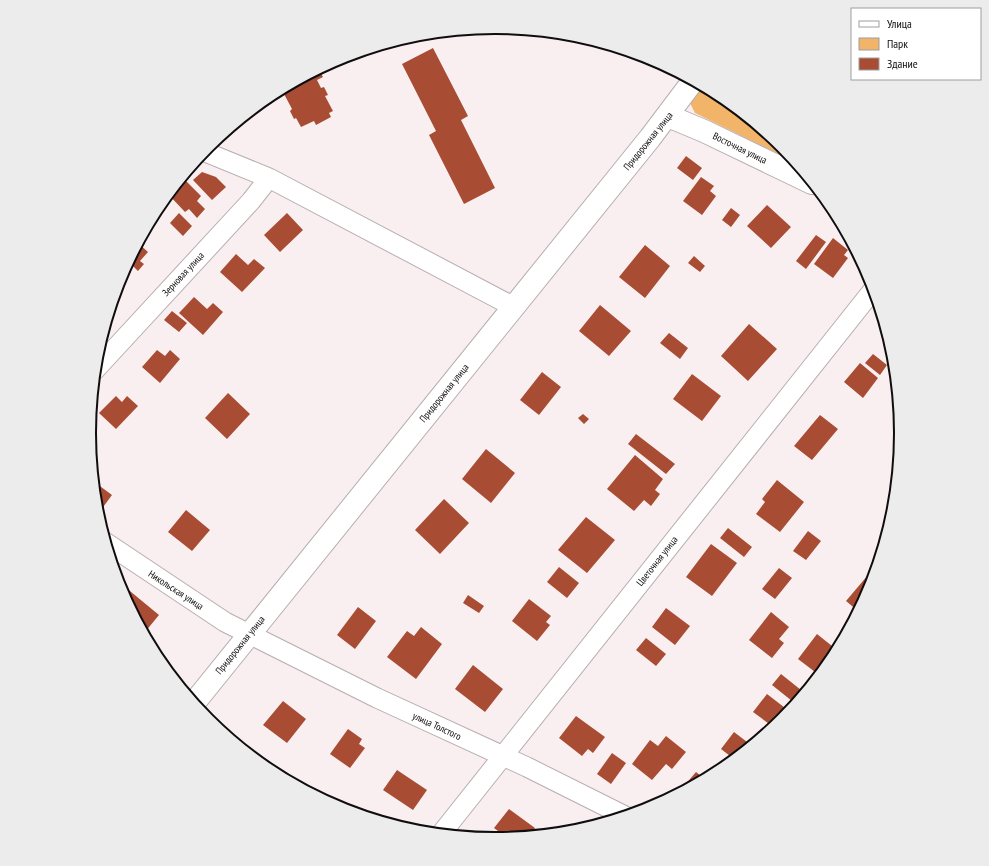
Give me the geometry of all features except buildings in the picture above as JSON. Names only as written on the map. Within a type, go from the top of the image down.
[{"type":"street","name":"Придорожная улица","points":[[197,699],[668,116],[690,85]]},
{"type":"street","name":"Восточная улица","points":[[668,116],[704,131],[800,177]]},
{"type":"street","points":[[210,154],[269,178],[514,307]]},
{"type":"street","name":"Зерновая улица","points":[[102,363],[251,201],[269,178]]},
{"type":"street","name":"Цветочная улица","points":[[445,829],[869,296]]},
{"type":"street","name":"Никольская улица","points":[[113,547],[225,622],[250,634]]},
{"type":"street","name":"улица Толстого","points":[[250,634],[377,698],[502,756],[618,812]]},
{"type":"green space","points":[[698,90],[737,116],[758,133],[780,155],[695,113],[690,103]]}]
